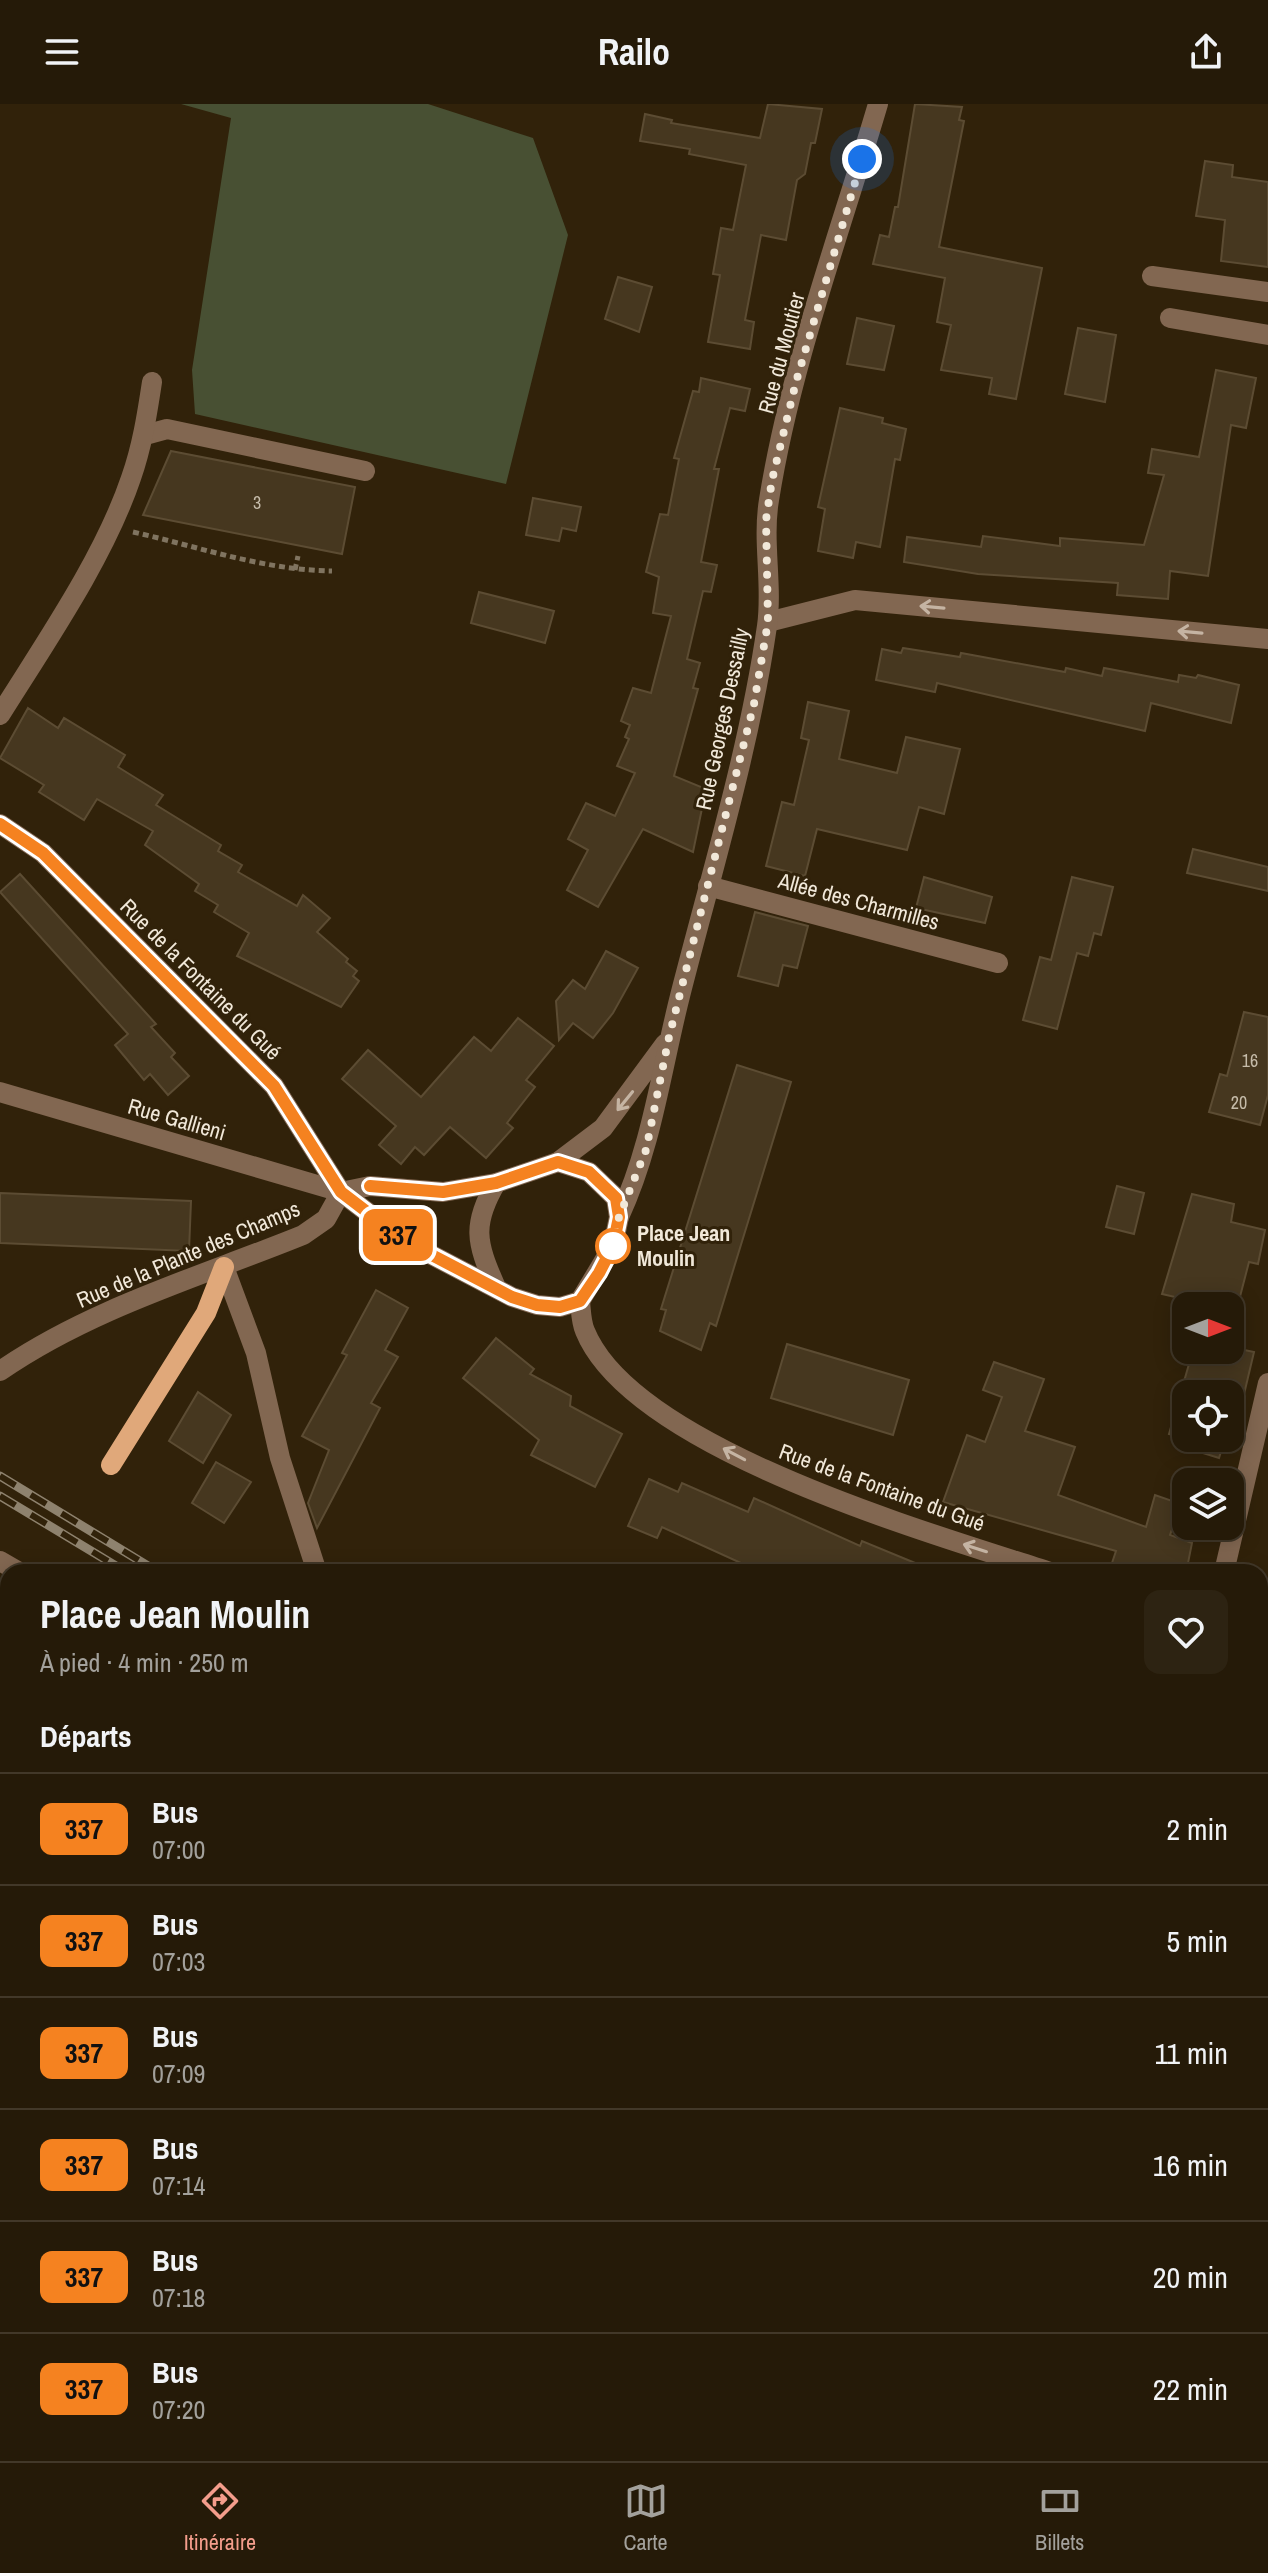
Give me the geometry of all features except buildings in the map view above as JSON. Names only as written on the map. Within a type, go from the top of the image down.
[{"type":"main road","points":[[111,1465],[206,1313],[224,1267]]},
{"type":"street","name":"Rue du Moutier","points":[[768,622],[766,520],[772,480],[796,382],[878,104]]},
{"type":"street","points":[[1152,276],[1268,292]]},
{"type":"street","points":[[1170,318],[1268,335]]},
{"type":"street","points":[[0,715],[74,597],[131,479],[145,435],[152,382]]},
{"type":"street","points":[[145,435],[167,429],[365,471]]},
{"type":"street","name":"Rue Georges Dessailly","points":[[619,1217],[646,1150],[669,1037],[754,704],[768,622],[855,600],[1268,639]]},
{"type":"street","name":"Rue de la Fontaine du Gué","points":[[0,824],[43,853],[274,1086],[341,1192]]},
{"type":"street","name":"Allée des Charmilles","points":[[708,886],[998,963]]},
{"type":"street","name":"Rue Georges Dessailly","points":[[558,1162],[603,1128],[669,1037]]},
{"type":"street","name":"Rue Gallieni","points":[[0,1092],[341,1192],[405,1241],[495,1285]]},
{"type":"street","points":[[558,1162],[589,1172],[616,1198],[619,1217],[613,1246],[580,1301],[560,1307],[537,1305],[512,1297],[495,1285],[480,1250],[478,1230],[482,1207],[496,1183],[558,1162]]},
{"type":"street","name":"Rue Gallieni","points":[[341,1192],[370,1186],[443,1192],[496,1183]]},
{"type":"street","name":"Rue de la Plante des Champs","points":[[0,1371],[20,1357],[146,1295],[303,1235],[326,1219],[341,1192]]},
{"type":"street","points":[[224,1267],[256,1353],[280,1458],[314,1564]]},
{"type":"street","name":"Rue de la Fontaine du Gué","points":[[580,1301],[584,1330],[608,1367],[651,1403],[701,1436],[768,1472],[879,1516],[1026,1564]]},
{"type":"street","points":[[1226,1564],[1268,1383]]},
{"type":"path","points":[[109,527],[295,570],[332,571]]},
{"type":"path","points":[[165,539],[167,530]]},
{"type":"path","points":[[295,570],[298,556]]},
{"type":"green space","points":[[181,104],[428,104],[533,138],[568,235],[506,484],[195,414],[192,370],[231,118]]},
{"type":"railway","points":[[0,1476],[145,1564]]},
{"type":"railway","points":[[0,1496],[113,1564]]},
{"type":"bus line","name":"337","points":[[0,824],[21,835],[43,853],[274,1086],[341,1192],[405,1241],[495,1285],[512,1297],[537,1305],[560,1307],[580,1301],[599,1273],[613,1246],[619,1217],[616,1198],[607,1188],[589,1172],[558,1162],[496,1183],[443,1192],[370,1186]]},
{"type":"place","name":"Place Jean Moulin","points":[[613,1246]]},
{"type":"route","points":[[613,1246],[619,1217],[636,1182],[646,1150],[669,1037],[754,704],[768,622],[766,520],[772,480],[796,382],[862,159]]}]
